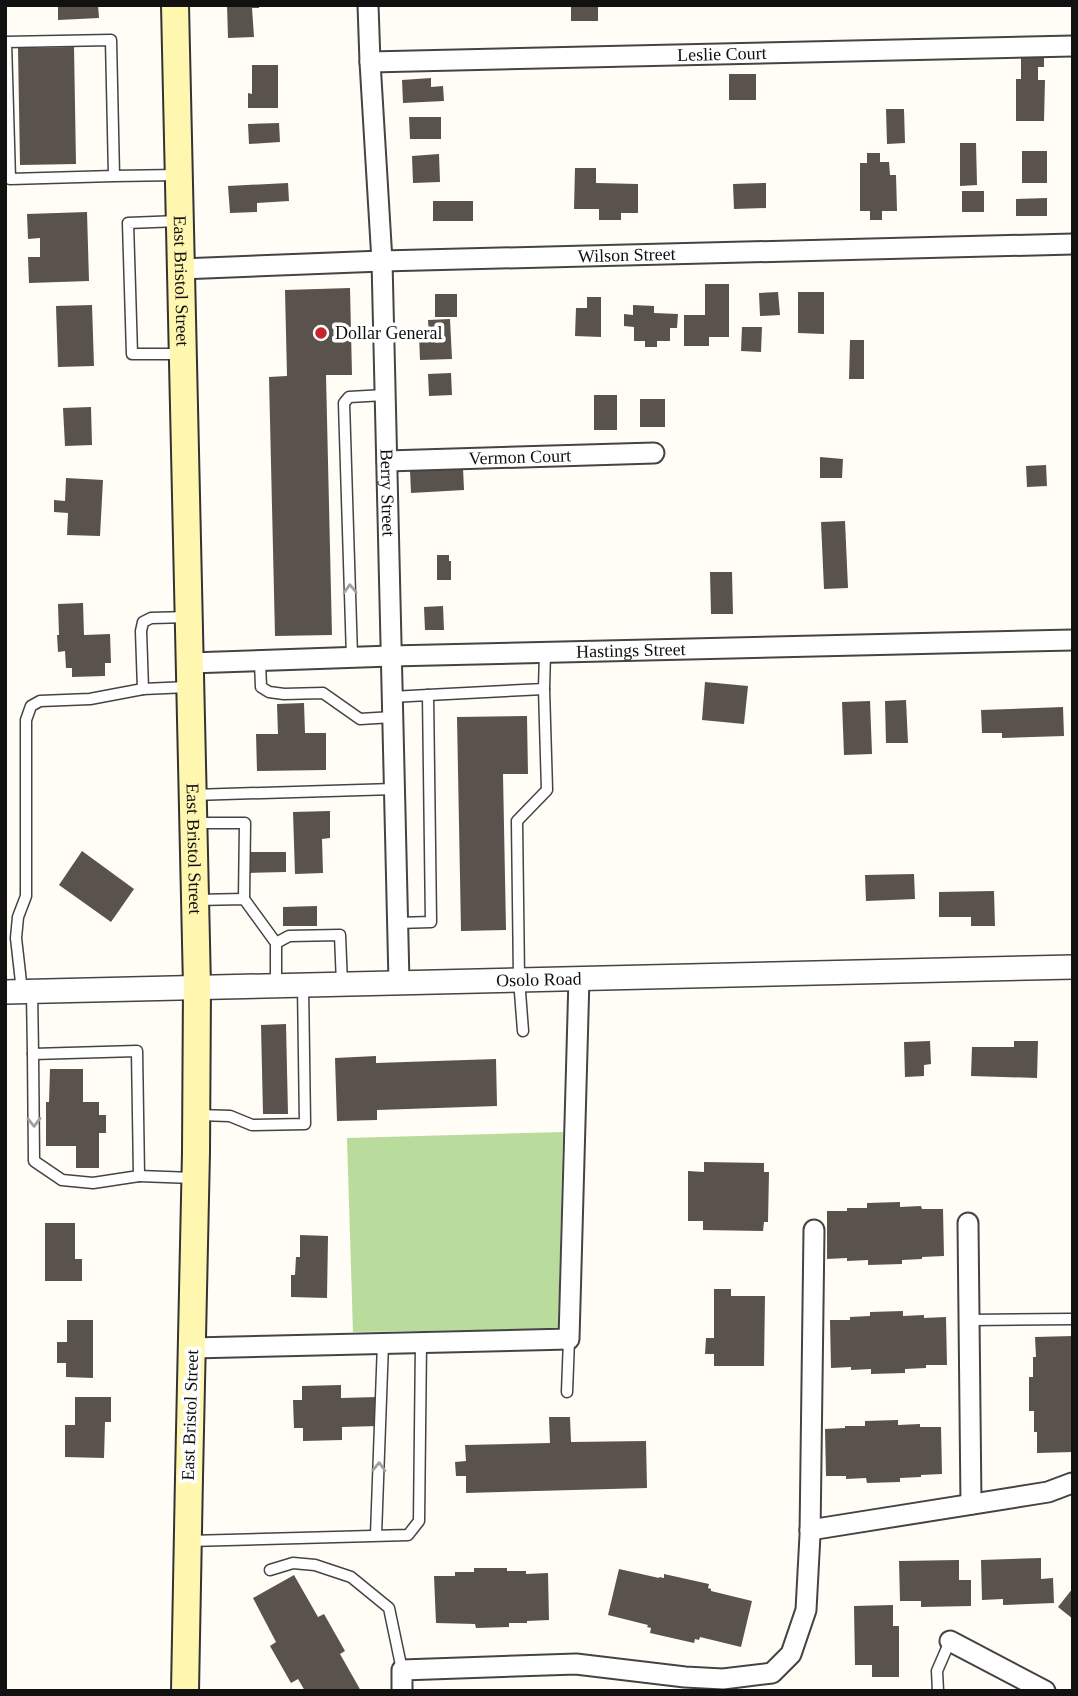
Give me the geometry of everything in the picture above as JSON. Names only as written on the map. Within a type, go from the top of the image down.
[{"type":"main road","name":"East Bristol Street","points":[[175,5],[197,988],[186,1691]]},
{"type":"street","name":"Berry Street","points":[[368,5],[382,261],[399,982]]},
{"type":"street","name":"Leslie Court","points":[[370,62],[1073,46]]},
{"type":"street","name":"Wilson Street","points":[[181,269],[382,261],[1073,244]]},
{"type":"street","name":"Vermon Court","points":[[387,461],[654,453]]},
{"type":"street","name":"Hastings Street","points":[[191,675],[260,662],[352,657],[1073,640]]},
{"type":"street","name":"Osolo Road","points":[[20,992],[1073,967]]},
{"type":"street","points":[[192,1348],[569,1339],[579,978]]},
{"type":"street","points":[[968,1223],[971,1504]]},
{"type":"street","points":[[402,1691],[402,1670],[576,1664],[685,1677],[713,1685],[772,1673],[791,1654],[806,1611],[810,1530],[814,1230]]},
{"type":"street","points":[[810,1530],[1048,1492],[1072,1483]]},
{"type":"street","points":[[950,1641],[1045,1691]]},
{"type":"lane","points":[[114,176],[111,40],[6,42],[10,179],[179,175]]},
{"type":"lane","points":[[180,221],[128,223],[132,354],[183,354]]},
{"type":"lane","points":[[352,657],[344,403],[349,397],[385,395]]},
{"type":"lane","points":[[143,689],[143,622],[151,618],[189,617]]},
{"type":"lane","points":[[523,1031],[519,979],[517,821],[547,790],[545,652]]},
{"type":"lane","points":[[260,662],[261,687],[269,692],[323,693],[360,719],[393,717]]},
{"type":"lane","points":[[191,675],[143,689],[90,699],[40,701],[31,706],[26,720],[26,896],[18,917],[16,938],[20,992],[33,1054],[34,1161],[62,1180],[93,1184],[139,1176],[196,1178]]},
{"type":"lane","points":[[392,696],[544,689]]},
{"type":"lane","points":[[397,923],[431,922],[428,695]]},
{"type":"lane","points":[[193,795],[394,789]]},
{"type":"lane","points":[[194,823],[244,823],[244,899],[276,943],[275,985]]},
{"type":"lane","points":[[195,900],[244,899]]},
{"type":"lane","points":[[276,943],[289,936],[340,935],[342,984]]},
{"type":"lane","points":[[197,1115],[230,1116],[252,1125],[305,1124],[303,985]]},
{"type":"lane","points":[[33,1054],[138,1051],[139,1176]]},
{"type":"lane","points":[[969,1320],[1072,1319]]},
{"type":"lane","points":[[567,1392],[569,1339]]},
{"type":"lane","points":[[188,1541],[408,1535],[419,1521],[421,1342]]},
{"type":"lane","points":[[376,1535],[383,1343]]},
{"type":"lane","points":[[270,1570],[293,1563],[315,1565],[351,1577],[388,1608],[402,1670]]},
{"type":"lane","points":[[938,1691],[937,1671],[950,1641]]},
{"type":"green space","points":[[563,1132],[558,1329],[353,1332],[347,1138]]},
{"type":"building","points":[[58,5],[98,5],[99,18],[58,20]]},
{"type":"building","points":[[227,5],[259,5],[259,8],[252,8],[254,37],[228,38]]},
{"type":"building","points":[[571,5],[598,5],[598,21],[571,21]]},
{"type":"building","points":[[74,47],[76,164],[20,165],[18,48]]},
{"type":"building","points":[[1021,54],[1044,55],[1044,67],[1038,67],[1038,80],[1045,80],[1044,121],[1016,121],[1016,79],[1021,79]]},
{"type":"building","points":[[252,65],[278,65],[278,108],[248,108],[248,93],[252,94]]},
{"type":"building","points":[[729,74],[756,74],[756,100],[729,100]]},
{"type":"building","points":[[431,78],[431,87],[443,86],[444,101],[403,103],[402,80]]},
{"type":"building","points":[[886,109],[904,109],[905,143],[887,144]]},
{"type":"building","points":[[409,117],[441,117],[441,139],[410,139]]},
{"type":"building","points":[[279,123],[280,142],[249,144],[248,124]]},
{"type":"building","points":[[960,143],[976,143],[977,185],[960,186]]},
{"type":"building","points":[[1022,151],[1047,151],[1047,183],[1022,183]]},
{"type":"building","points":[[867,153],[880,153],[880,162],[889,162],[890,175],[896,175],[897,211],[882,211],[882,220],[870,220],[870,211],[860,211],[860,163],[867,163]]},
{"type":"building","points":[[439,154],[440,182],[413,183],[412,156]]},
{"type":"building","points":[[575,168],[596,168],[596,183],[638,184],[638,213],[621,213],[621,220],[599,220],[599,209],[574,209]]},
{"type":"building","points":[[288,183],[289,201],[257,203],[257,212],[230,213],[228,186]]},
{"type":"building","points":[[766,183],[766,208],[734,209],[733,184]]},
{"type":"building","points":[[962,191],[984,191],[984,212],[962,212]]},
{"type":"building","points":[[1047,198],[1047,216],[1016,216],[1016,199]]},
{"type":"building","points":[[433,201],[473,201],[473,221],[433,221]]},
{"type":"building","points":[[87,212],[89,281],[29,283],[28,257],[40,257],[40,238],[28,239],[27,214]]},
{"type":"building","points":[[705,284],[729,284],[729,337],[709,337],[709,346],[684,346],[684,315],[705,315]]},
{"type":"building","points":[[350,288],[352,375],[326,375],[332,635],[275,636],[269,377],[287,376],[285,290]]},
{"type":"building","points":[[778,292],[780,315],[760,316],[759,293]]},
{"type":"building","points":[[798,292],[824,292],[824,334],[798,333]]},
{"type":"building","points":[[435,294],[457,294],[457,317],[435,317]]},
{"type":"building","points":[[587,297],[601,297],[601,337],[575,336],[576,308],[587,308]]},
{"type":"building","points":[[92,305],[94,366],[58,367],[56,306]]},
{"type":"building","points":[[633,305],[654,306],[654,313],[678,314],[677,328],[670,328],[670,341],[657,341],[657,347],[645,347],[645,341],[634,341],[634,327],[624,326],[624,314],[633,315]]},
{"type":"building","points":[[450,319],[452,359],[420,360],[419,335],[429,335],[428,320]]},
{"type":"building","points":[[742,327],[762,327],[761,352],[741,351]]},
{"type":"building","points":[[850,340],[864,340],[864,379],[849,379]]},
{"type":"building","points":[[451,373],[452,395],[429,396],[428,374]]},
{"type":"building","points":[[594,395],[617,395],[617,430],[594,430]]},
{"type":"building","points":[[640,399],[665,399],[665,427],[640,427]]},
{"type":"building","points":[[91,407],[92,445],[65,446],[63,408]]},
{"type":"building","points":[[820,457],[843,459],[842,478],[820,478]]},
{"type":"building","points":[[1046,465],[1047,486],[1027,487],[1026,466]]},
{"type":"building","points":[[463,468],[464,490],[411,493],[410,470]]},
{"type":"building","points":[[66,478],[103,480],[100,536],[67,535],[68,513],[54,512],[54,500],[65,501]]},
{"type":"building","points":[[845,521],[848,588],[824,589],[821,522]]},
{"type":"building","points":[[437,555],[449,555],[451,580],[437,580]]},
{"type":"building","points":[[710,572],[732,572],[733,614],[711,614]]},
{"type":"building","points":[[83,603],[84,635],[110,634],[111,663],[105,663],[105,676],[72,677],[72,668],[66,668],[65,651],[58,652],[58,604]]},
{"type":"building","points":[[443,606],[444,630],[425,630],[424,607]]},
{"type":"building","points":[[705,682],[748,686],[744,724],[702,720]]},
{"type":"building","points":[[906,700],[908,743],[886,743],[885,701]]},
{"type":"building","points":[[870,701],[872,754],[844,755],[842,702]]},
{"type":"building","points":[[304,703],[305,733],[326,733],[326,770],[257,771],[256,734],[278,734],[277,704]]},
{"type":"building","points":[[1063,707],[1064,736],[1002,738],[1002,733],[982,733],[981,710]]},
{"type":"building","points":[[527,716],[528,774],[503,774],[506,930],[461,931],[457,717]]},
{"type":"building","points":[[330,811],[330,838],[322,839],[323,873],[295,874],[293,812]]},
{"type":"building","points":[[82,851],[134,889],[111,922],[59,885]]},
{"type":"building","points":[[247,852],[286,852],[286,872],[248,873]]},
{"type":"building","points":[[914,874],[915,899],[866,901],[865,875]]},
{"type":"building","points":[[994,891],[995,926],[971,926],[971,917],[939,917],[939,892]]},
{"type":"building","points":[[317,906],[317,926],[283,926],[283,907]]},
{"type":"building","points":[[286,1024],[288,1114],[263,1114],[261,1025]]},
{"type":"building","points":[[930,1041],[931,1064],[924,1065],[924,1076],[905,1077],[904,1042]]},
{"type":"building","points":[[1014,1041],[1038,1041],[1037,1078],[971,1076],[972,1047],[1014,1047]]},
{"type":"building","points":[[376,1056],[376,1063],[496,1059],[497,1106],[377,1110],[377,1120],[337,1121],[335,1058]]},
{"type":"building","points":[[50,1069],[83,1069],[83,1102],[99,1102],[99,1115],[106,1115],[106,1133],[99,1133],[99,1168],[76,1168],[76,1146],[46,1146],[46,1102],[49,1102]]},
{"type":"building","points":[[704,1162],[764,1163],[764,1172],[769,1172],[768,1222],[764,1222],[763,1231],[703,1230],[703,1221],[688,1221],[688,1171],[704,1172]]},
{"type":"building","points":[[900,1202],[900,1207],[943,1209],[944,1256],[902,1260],[902,1264],[868,1265],[868,1260],[827,1259],[827,1211],[867,1208],[867,1203]]},
{"type":"building","points":[[45,1223],[75,1223],[75,1259],[82,1259],[82,1281],[45,1281]]},
{"type":"building","points":[[300,1235],[328,1236],[327,1298],[291,1297],[291,1275],[295,1275],[296,1257],[300,1257]]},
{"type":"building","points":[[714,1289],[731,1289],[731,1296],[765,1296],[764,1366],[714,1366],[714,1354],[705,1354],[706,1338],[714,1338]]},
{"type":"building","points":[[903,1311],[903,1316],[946,1317],[947,1365],[905,1369],[905,1373],[871,1374],[871,1369],[831,1368],[830,1320],[870,1316],[870,1312]]},
{"type":"building","points":[[67,1320],[93,1320],[93,1378],[66,1377],[66,1363],[57,1363],[57,1342],[67,1342]]},
{"type":"building","points":[[1073,1336],[1073,1452],[1037,1453],[1034,1411],[1029,1411],[1029,1377],[1033,1377],[1033,1357],[1036,1357],[1035,1337]]},
{"type":"building","points":[[341,1385],[341,1398],[377,1397],[378,1426],[342,1427],[342,1440],[303,1441],[303,1428],[294,1428],[293,1400],[302,1400],[302,1386]]},
{"type":"building","points":[[75,1397],[111,1397],[111,1422],[105,1422],[104,1458],[65,1457],[65,1425],[75,1425]]},
{"type":"building","points":[[549,1417],[570,1417],[571,1442],[646,1441],[647,1488],[466,1493],[466,1476],[456,1476],[455,1462],[466,1461],[465,1445],[550,1443]]},
{"type":"building","points":[[898,1420],[898,1425],[941,1427],[942,1474],[900,1478],[900,1482],[867,1483],[866,1478],[826,1476],[825,1429],[865,1426],[865,1421]]},
{"type":"building","points":[[1041,1558],[1041,1579],[1053,1578],[1054,1603],[1003,1605],[1003,1599],[982,1600],[981,1560]]},
{"type":"building","points":[[959,1560],[959,1580],[971,1580],[971,1606],[921,1607],[921,1601],[900,1601],[899,1561]]},
{"type":"building","points":[[474,1568],[507,1568],[507,1571],[526,1571],[526,1574],[548,1573],[549,1620],[509,1623],[509,1627],[476,1628],[475,1624],[436,1623],[434,1576],[455,1576],[455,1572],[474,1572]]},
{"type":"building","points":[[619,1569],[659,1578],[664,1578],[664,1574],[709,1584],[711,1591],[752,1601],[741,1647],[700,1637],[699,1640],[695,1639],[694,1643],[650,1633],[651,1628],[647,1627],[648,1625],[608,1615]]},
{"type":"building","points":[[294,1575],[318,1617],[324,1614],[345,1651],[340,1654],[361,1691],[305,1691],[298,1679],[291,1683],[270,1646],[276,1642],[253,1598]]},
{"type":"building","points":[[1073,1588],[1073,1619],[1058,1607]]},
{"type":"building","points":[[893,1605],[893,1626],[899,1626],[899,1677],[872,1677],[872,1665],[855,1665],[854,1606]]},
{"type":"place","name":"Dollar General","points":[[321,333]]}]
